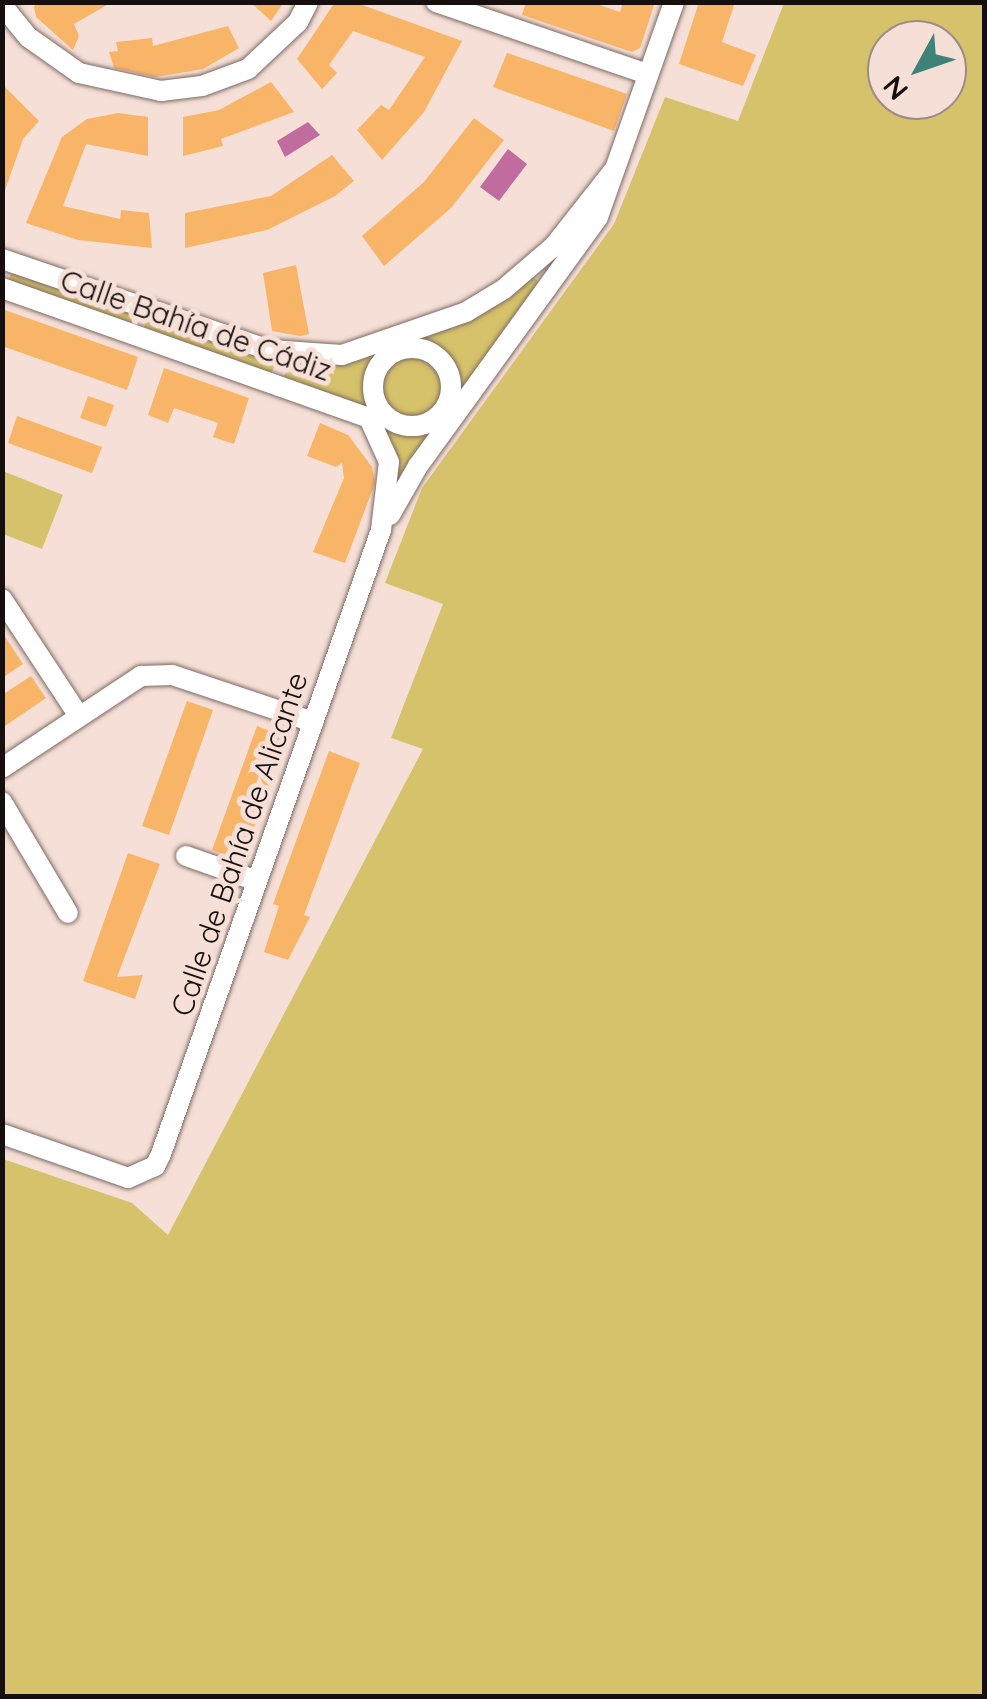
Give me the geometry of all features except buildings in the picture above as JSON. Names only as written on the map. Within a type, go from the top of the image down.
[{"type":"street","points":[[2,5],[28,37],[79,72],[162,91],[202,86],[248,69],[298,22],[308,2]]},
{"type":"street","points":[[436,2],[494,12],[648,74]]},
{"type":"street","name":"Calle Bahía de Cádiz","points":[[450,410],[598,217],[674,2]]},
{"type":"street","name":"Calle Bahía de Cádiz","points":[[2,259],[270,350],[342,355],[398,343],[466,312],[504,288],[554,246],[614,170]]},
{"type":"street","name":"Calle Bahía de Cádiz","points":[[2,288],[374,413]]},
{"type":"street","points":[[398,343],[438,357],[451,380],[450,410],[413,427],[374,413],[374,374],[398,343]]},
{"type":"street","name":"Calle de Bahía de Alicante","points":[[2,1134],[128,1178],[144,1173],[162,1154],[382,530],[450,410]]},
{"type":"street","name":"Calle de Bahía de Alicante","points":[[374,413],[390,462],[382,530]]},
{"type":"street","points":[[2,599],[79,716]]},
{"type":"street","points":[[2,768],[141,676],[172,675],[313,722]]},
{"type":"street","points":[[2,802],[68,913]]},
{"type":"street","points":[[186,856],[257,881]]},
{"type":"shaded area","points":[[784,3],[984,3],[984,1696],[3,1696],[3,1159],[132,1203],[168,1235],[423,749],[391,738],[443,604],[385,583],[422,488],[614,224],[665,97],[738,121]]},
{"type":"shaded area","points":[[308,122],[320,135],[285,157],[277,141]]},
{"type":"shaded area","points":[[508,149],[527,164],[499,201],[480,187]]},
{"type":"shaded area","points":[[12,271],[135,314],[131,325],[8,282]]},
{"type":"shaded area","points":[[530,274],[546,288],[456,399],[446,359],[416,339]]},
{"type":"shaded area","points":[[147,319],[278,358],[271,374],[143,330]]},
{"type":"shaded area","points":[[411,353],[424,355],[435,363],[443,374],[443,400],[435,411],[424,419],[411,421],[398,419],[387,411],[379,400],[377,387],[379,374],[387,363],[398,355]]},
{"type":"shaded area","points":[[372,358],[367,407],[283,379],[291,359]]},
{"type":"shaded area","points":[[391,425],[433,432],[400,481],[384,432]]},
{"type":"shaded area","points":[[3,471],[63,495],[42,549],[3,534]]}]
